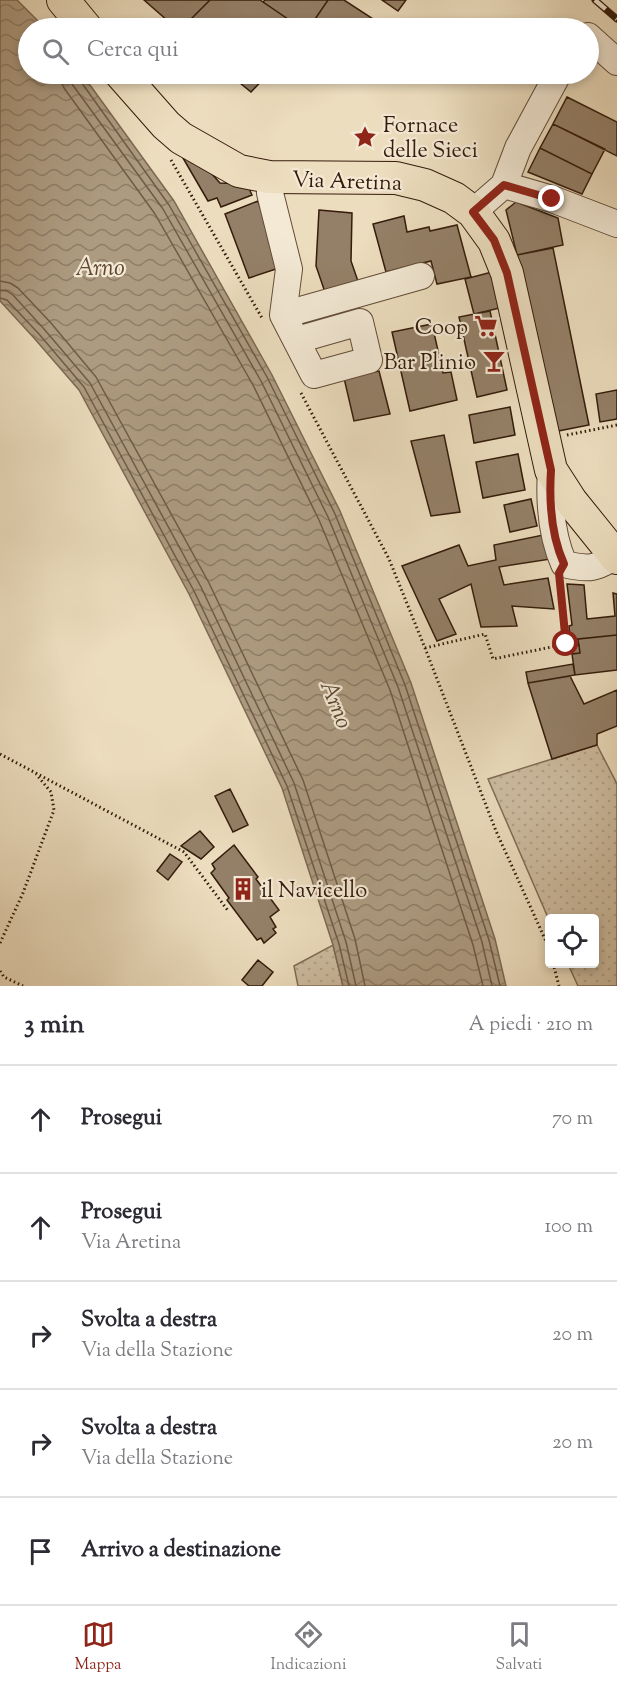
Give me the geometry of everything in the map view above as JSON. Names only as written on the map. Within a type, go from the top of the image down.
[{"type":"main road","points":[[63,0],[78,18]]},
{"type":"main road","name":"Via Aretina","points":[[130,84],[166,125],[181,138],[239,171],[269,177],[396,178],[425,185],[454,198],[473,212],[494,240],[507,273],[551,470],[571,501],[616,556]]},
{"type":"street","points":[[599,46],[617,62]]},
{"type":"street","points":[[473,212],[504,185],[518,148],[553,84]]},
{"type":"street","points":[[269,177],[270,193],[289,269],[283,315],[297,340]]},
{"type":"street","points":[[504,185],[552,199],[617,224]]},
{"type":"street","points":[[283,315],[421,276]]},
{"type":"street","points":[[551,470],[549,499],[558,552],[564,564],[582,568],[601,566],[616,556]]},
{"type":"path","points":[[559,437],[617,425]]},
{"type":"path","points":[[545,941],[496,831],[425,648],[485,634],[492,659],[566,644],[559,573],[564,564]]},
{"type":"path","points":[[0,754],[184,852],[229,912]]},
{"type":"path","points":[[0,943],[23,893],[54,810],[51,792],[35,773]]},
{"type":"path","points":[[555,968],[559,986]]},
{"type":"path","points":[[0,971],[4,977],[23,986]]},
{"type":"shaded area","points":[[597,745],[617,784],[617,986],[578,986],[570,968],[599,968],[599,914],[546,914],[488,779]]},
{"type":"shaded area","points":[[333,945],[343,986],[298,986],[294,966]]},
{"type":"water","name":"Arno","points":[[0,0],[17,0],[35,18],[18,18],[18,84],[89,84],[174,201],[272,375],[340,511],[411,683],[495,939],[506,986],[343,986],[333,945],[282,788],[189,594],[79,390],[0,301]]},
{"type":"building","points":[[144,0],[210,0],[192,18],[165,18]]},
{"type":"building","points":[[210,0],[260,0],[286,18],[192,18]]},
{"type":"building","points":[[265,0],[328,0],[316,18],[286,18],[263,2]]},
{"type":"building","points":[[328,0],[344,0],[372,18],[316,18]]},
{"type":"building","points":[[382,0],[406,0],[398,11]]},
{"type":"building","points":[[241,84],[259,84],[251,92]]},
{"type":"building","points":[[567,97],[617,122],[617,156],[553,124]]},
{"type":"building","points":[[553,124],[605,149],[592,174],[540,148]]},
{"type":"building","points":[[540,148],[592,174],[582,194],[528,172]]},
{"type":"building","points":[[193,153],[220,183],[247,184],[252,195],[221,207],[217,198],[208,201],[183,158]]},
{"type":"building","points":[[258,201],[282,267],[249,278],[225,214]]},
{"type":"building","points":[[516,202],[558,218],[563,245],[517,255],[506,210]]},
{"type":"building","points":[[319,210],[352,213],[351,261],[361,290],[327,298],[316,266]]},
{"type":"building","points":[[404,216],[407,232],[429,227],[430,231],[457,225],[471,277],[437,284],[431,261],[386,272],[373,224]]},
{"type":"building","points":[[553,248],[589,425],[553,432],[517,255]]},
{"type":"building","points":[[496,271],[504,307],[474,314],[465,279]]},
{"type":"building","points":[[490,311],[507,390],[477,397],[459,317]]},
{"type":"building","points":[[432,324],[443,373],[451,372],[457,400],[410,411],[392,332]]},
{"type":"building","points":[[379,371],[390,414],[354,421],[344,378]]},
{"type":"building","points":[[617,390],[617,419],[600,422],[596,394]]},
{"type":"building","points":[[510,407],[515,435],[474,443],[469,415]]},
{"type":"building","points":[[444,435],[460,512],[431,516],[411,441]]},
{"type":"building","points":[[518,454],[525,490],[483,498],[476,462]]},
{"type":"building","points":[[531,499],[537,526],[510,532],[504,505]]},
{"type":"building","points":[[543,535],[551,559],[499,567],[504,585],[548,578],[554,609],[512,606],[517,626],[481,627],[471,584],[439,599],[456,634],[437,641],[402,566],[459,545],[468,566],[496,560],[494,545]]},
{"type":"building","points":[[567,584],[584,585],[587,619],[615,616],[613,593],[617,594],[617,635],[570,640],[569,626],[572,625]]},
{"type":"building","points":[[617,635],[617,670],[575,675],[572,654],[580,653],[578,639]]},
{"type":"building","points":[[579,645],[580,653],[572,654],[571,646]]},
{"type":"building","points":[[573,664],[575,675],[528,683],[526,672]]},
{"type":"building","points":[[570,676],[584,704],[617,690],[617,726],[597,734],[597,745],[552,759],[528,683]]},
{"type":"building","points":[[230,789],[248,825],[233,832],[215,796]]},
{"type":"building","points":[[200,831],[214,847],[201,859],[181,846]]},
{"type":"building","name":"il Navicello","points":[[234,845],[279,910],[270,917],[276,927],[273,929],[276,933],[264,943],[261,938],[257,940],[227,900],[229,898],[211,873],[215,869],[212,864]]},
{"type":"building","points":[[170,854],[182,862],[168,880],[157,871]]},
{"type":"building","points":[[258,960],[273,972],[262,986],[249,986],[242,980]]},
{"type":"railway","points":[[595,0],[617,19]]},
{"type":"place","name":"Fornace delle Sieci","points":[[365,137]]},
{"type":"place","name":"Coop","points":[[486,326]]},
{"type":"place","name":"Bar Plinio","points":[[494,361]]},
{"type":"place","name":"il Navicello","points":[[243,889]]},
{"type":"route","points":[[552,199],[504,185],[473,212],[494,240],[507,273],[551,470],[549,499],[558,552],[564,564],[559,573],[566,644]]}]
